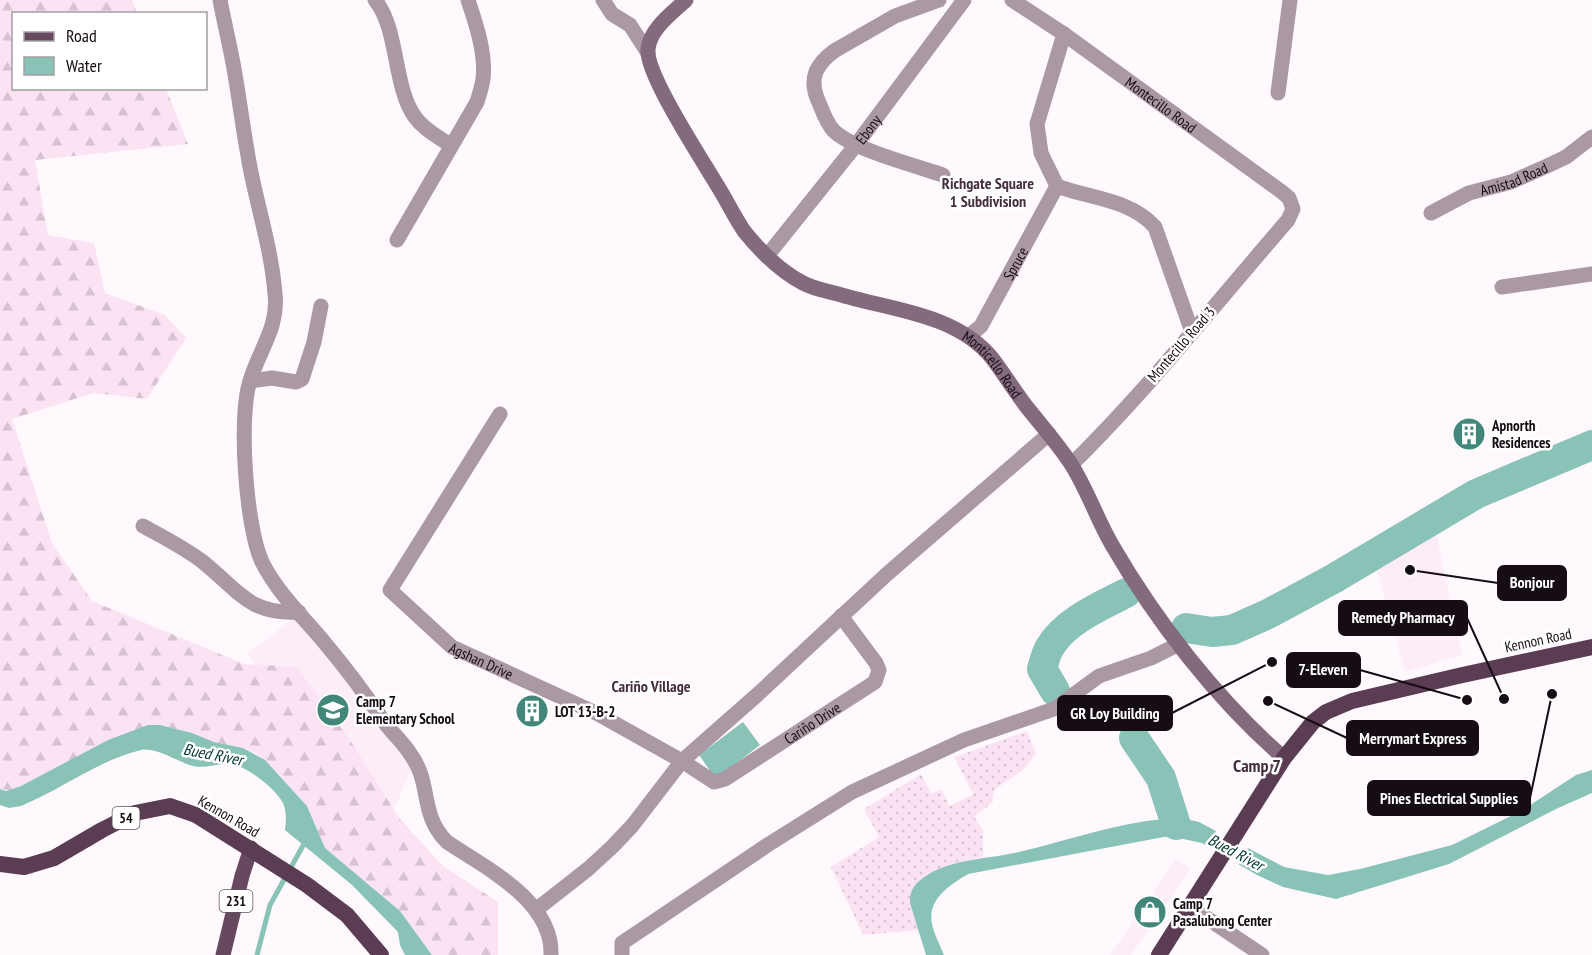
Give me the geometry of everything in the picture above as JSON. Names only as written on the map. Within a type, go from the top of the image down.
[{"type":"highway","name":"Kennon Road","points":[[1159,955],[1284,758],[1313,722],[1326,712],[1345,704],[1474,672],[1592,647]]},
{"type":"highway","name":"Kennon Road","points":[[0,864],[24,867],[54,858],[135,813],[170,806],[196,815],[307,885],[347,915],[381,955]]},
{"type":"main road","points":[[648,53],[650,41],[659,27],[686,0]]},
{"type":"main road","name":"Monticello Road","points":[[648,53],[651,68],[673,112],[743,229],[767,256],[788,274],[807,285],[908,311],[942,323],[969,336],[990,356],[1072,464],[1110,542],[1143,597],[1179,644],[1248,725],[1284,758]]},
{"type":"main road","name":"231","points":[[223,955],[251,848]]},
{"type":"street","points":[[220,0],[251,175],[276,294],[273,329],[250,381],[247,394],[245,434],[249,513],[253,538],[262,562],[278,588],[338,658],[411,754],[423,779],[426,806],[437,832],[447,842],[525,897],[537,909],[548,930],[551,955]]},
{"type":"street","points":[[375,0],[384,18],[411,111],[425,128],[452,146]]},
{"type":"street","points":[[397,240],[477,102],[483,79],[482,59],[476,23],[468,0]]},
{"type":"street","points":[[603,0],[612,14],[630,25],[648,53]]},
{"type":"street","points":[[939,0],[896,16],[825,58],[814,74],[813,87],[826,120],[842,138],[943,176]]},
{"type":"street","name":"Ebony","points":[[767,256],[856,145],[964,0]]},
{"type":"street","name":"Montecillo Road","points":[[1012,0],[1064,34],[1282,192],[1292,203],[1293,209],[1288,219]]},
{"type":"street","points":[[1278,93],[1290,0]]},
{"type":"street","points":[[1064,34],[1037,124],[1041,153],[1057,186],[1079,194],[1116,202],[1146,216],[1155,227],[1161,240],[1192,332]]},
{"type":"street","name":"Amistad Road","points":[[1431,213],[1469,193],[1511,182],[1547,166],[1566,157],[1592,137]]},
{"type":"street","name":"Spruce","points":[[969,336],[981,326],[1057,186]]},
{"type":"street","name":"Montecillo Road 3","points":[[1072,464],[1192,332],[1288,219]]},
{"type":"street","points":[[1502,287],[1592,273]]},
{"type":"street","points":[[250,381],[272,378],[296,382],[302,379],[314,342],[321,306]]},
{"type":"street","name":"Agshan Drive","points":[[500,414],[390,590],[452,647],[598,714],[682,761]]},
{"type":"street","points":[[537,909],[612,847],[632,826],[682,761],[757,696],[887,574],[1049,434]]},
{"type":"street","points":[[143,526],[202,562],[237,594],[250,602],[267,610],[283,613],[299,612]]},
{"type":"street","name":"Cariño Drive","points":[[682,761],[714,782],[725,779],[875,682],[879,670],[876,663],[841,616]]},
{"type":"street","points":[[622,955],[622,943],[769,844],[852,792],[964,740],[1054,709],[1099,676],[1151,658],[1179,644]]},
{"type":"street","points":[[1192,901],[1262,955]]},
{"type":"shaded area","points":[[1435,527],[1462,655],[1405,672],[1374,560]]},
{"type":"shaded area","name":"Camp 7 Elementary School","points":[[295,618],[351,682],[413,764],[388,825],[247,654]]},
{"type":"shaded area","name":"Camp 7 Pasalubong Center","points":[[1176,859],[1191,869],[1131,955],[1110,955]]},
{"type":"green space","points":[[0,0],[132,0],[137,12],[12,12],[12,90],[166,90],[188,144],[35,160],[48,235],[94,243],[105,293],[165,315],[186,338],[147,399],[93,393],[12,419],[52,543],[92,601],[244,664],[297,667],[352,743],[399,818],[443,866],[498,902],[498,955],[432,955],[400,911],[325,848],[307,806],[271,766],[255,753],[243,748],[214,742],[192,733],[160,725],[108,740],[30,782],[10,790],[0,789]]},
{"type":"green space","points":[[1027,731],[1036,754],[1023,770],[994,790],[992,803],[974,817],[983,830],[983,857],[969,860],[910,903],[919,930],[863,935],[831,867],[879,837],[864,809],[921,774],[931,794],[941,789],[950,806],[973,794],[954,757]]},
{"type":"water","points":[[743,722],[760,745],[716,779],[699,755]]},
{"type":"water","name":"Bued River","points":[[148,725],[160,725],[192,733],[214,742],[243,748],[265,760],[307,806],[325,848],[400,911],[432,955],[405,955],[400,945],[398,932],[352,885],[285,830],[284,806],[274,791],[259,778],[236,765],[193,766],[154,751],[141,750],[95,768],[21,806],[9,808],[0,805],[0,789],[6,791],[21,786],[108,740]]},
{"type":"water","name":"Bued River","points":[[1592,770],[1592,793],[1449,864],[1336,899],[1283,887],[1257,875],[1202,843],[1169,836],[968,874],[941,894],[933,907],[932,924],[944,955],[926,955],[910,903],[911,893],[918,882],[949,865],[1014,853],[1133,823],[1157,820],[1179,819],[1199,822],[1284,867],[1328,875],[1360,869],[1452,845],[1521,811],[1576,775]]},
{"type":"pier","points":[[1218,828],[1250,846],[1237,867],[1205,848]]},
{"type":"waterway","points":[[1186,628],[1212,632],[1232,630],[1268,614],[1333,579],[1476,494],[1592,445]]},
{"type":"waterway","points":[[1055,691],[1042,669],[1050,647],[1074,622],[1126,593]]},
{"type":"waterway","points":[[1134,738],[1161,778],[1176,825]]},
{"type":"waterway","points":[[257,955],[270,905],[305,842]]},
{"type":"place","name":"Apnorth Residences","points":[[1469,434]]},
{"type":"place","name":"Bonjour","points":[[1410,570]]},
{"type":"place","name":"GR Loy Building","points":[[1272,662]]},
{"type":"place","name":"Pines Electrical Supplies","points":[[1552,694]]},
{"type":"place","name":"Remedy Pharmacy","points":[[1504,699]]},
{"type":"place","name":"7-Eleven","points":[[1467,700]]},
{"type":"place","name":"Merrymart Express","points":[[1268,701]]},
{"type":"place","name":"Camp 7 Elementary School","points":[[333,710]]},
{"type":"place","name":"LOT 13-B-2","points":[[532,711]]},
{"type":"place","name":"Camp 7 Pasalubong Center","points":[[1150,912]]},
{"type":"district","name":"Richgate Square 1 Subdivision","points":[[988,192]]},
{"type":"district","name":"Cariño Village","points":[[651,686]]},
{"type":"district","name":"Camp 7","points":[[1257,765]]}]
